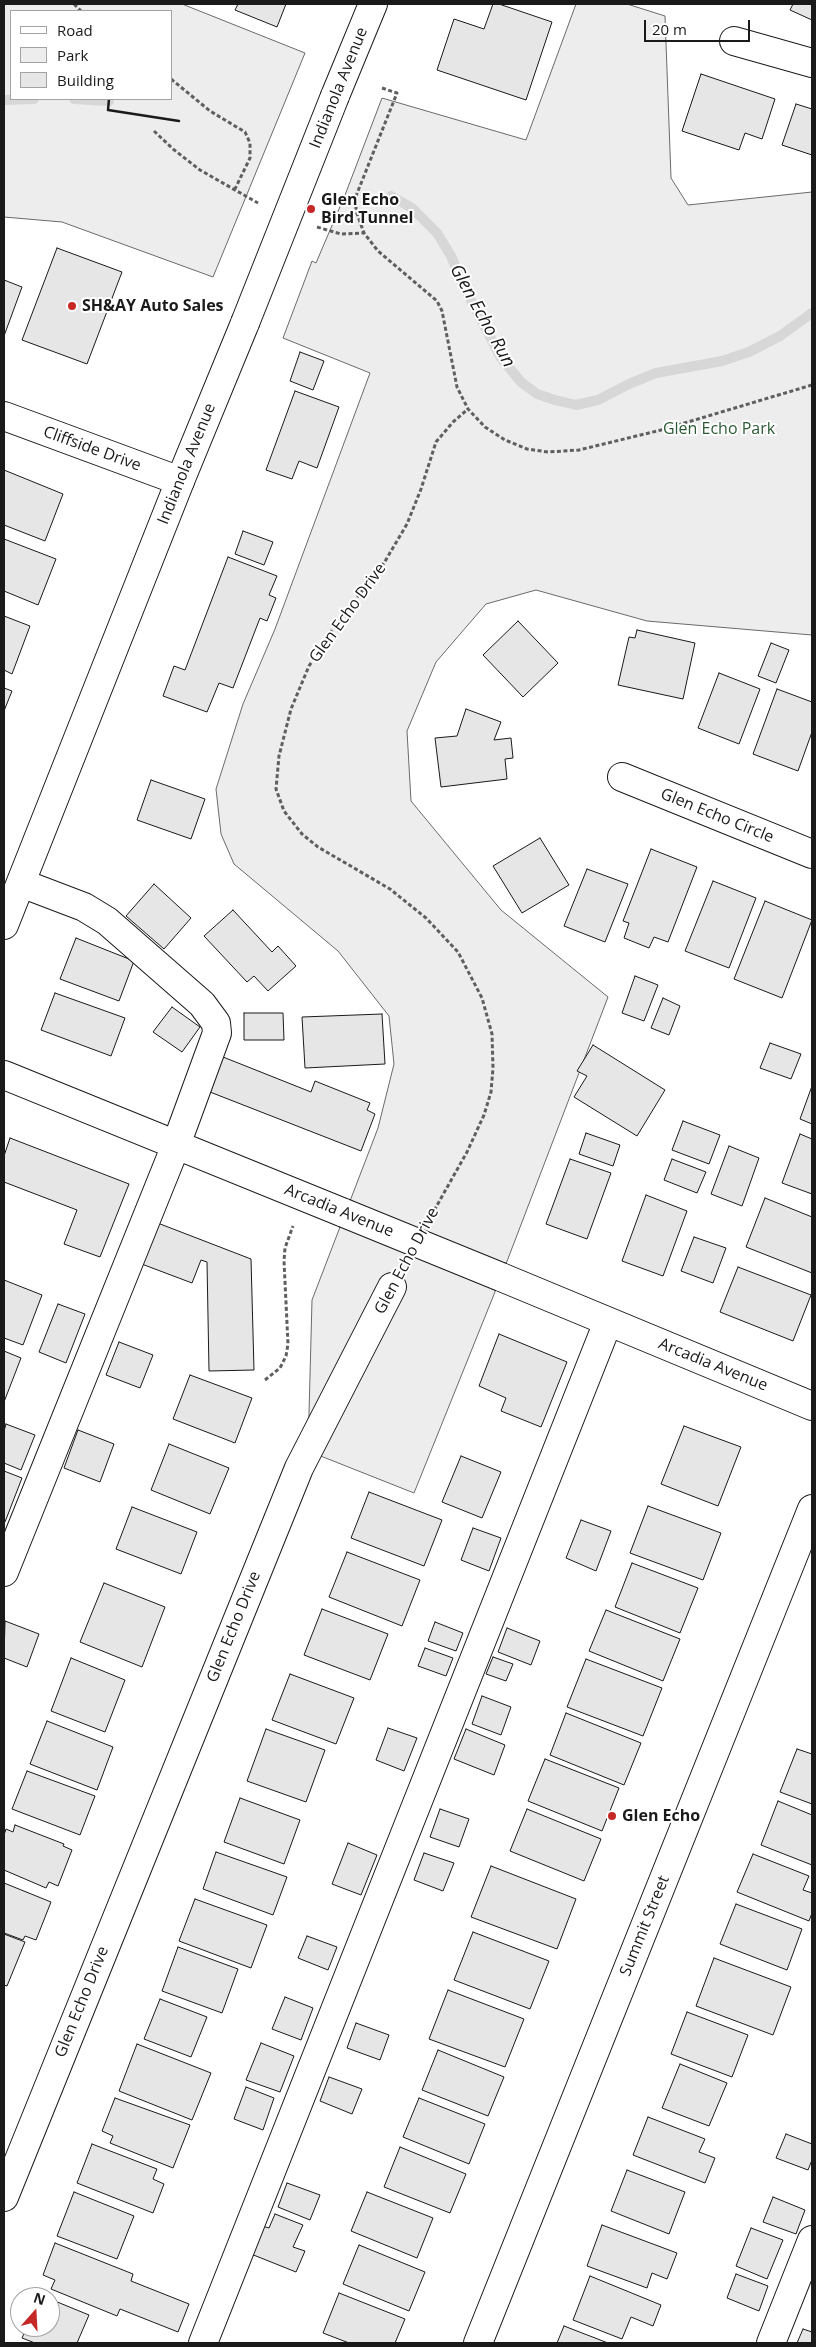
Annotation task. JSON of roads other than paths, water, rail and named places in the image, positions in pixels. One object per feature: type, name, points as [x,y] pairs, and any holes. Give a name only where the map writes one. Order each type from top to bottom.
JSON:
[{"type":"street","name":"Indianola Avenue","points":[[4,925],[180,481],[373,4]]},
{"type":"street","points":[[734,41],[812,63]]},
{"type":"street","name":"Cliffside Drive","points":[[4,416],[180,481]]},
{"type":"street","name":"Glen Echo Circle","points":[[622,777],[812,854]]},
{"type":"street","points":[[4,1572],[176,1145],[216,1041],[217,1033],[213,1018],[202,1004],[97,914],[21,883]]},
{"type":"street","name":"Arcadia Avenue","points":[[4,1075],[812,1406]]},
{"type":"street","name":"Glen Echo Drive","points":[[4,2197],[299,1468],[392,1287]]},
{"type":"street","points":[[203,2343],[608,1322]]},
{"type":"street","name":"Summit Street","points":[[478,2343],[812,1509]]},
{"type":"street","points":[[771,2343],[812,2240]]},
{"type":"waterway","name":"Glen Echo Run","points":[[4,100],[10,100]]},
{"type":"waterway","name":"Glen Echo Run","points":[[92,100],[109,101]]},
{"type":"waterway","name":"Glen Echo Run","points":[[391,196],[412,208],[437,233],[451,256],[462,283],[501,358],[521,382],[537,394],[555,400],[576,405],[598,400],[656,373],[722,361],[749,352],[780,336],[812,313]]},
{"type":"place","name":"Glen Echo Bird Tunnel","points":[[311,209]]},
{"type":"place","name":"SH&AY Auto Sales","points":[[72,306]]},
{"type":"place","name":"Glen Echo","points":[[612,1816]]},
{"type":"park label","name":"Glen Echo Park","points":[[719,429]]}]
